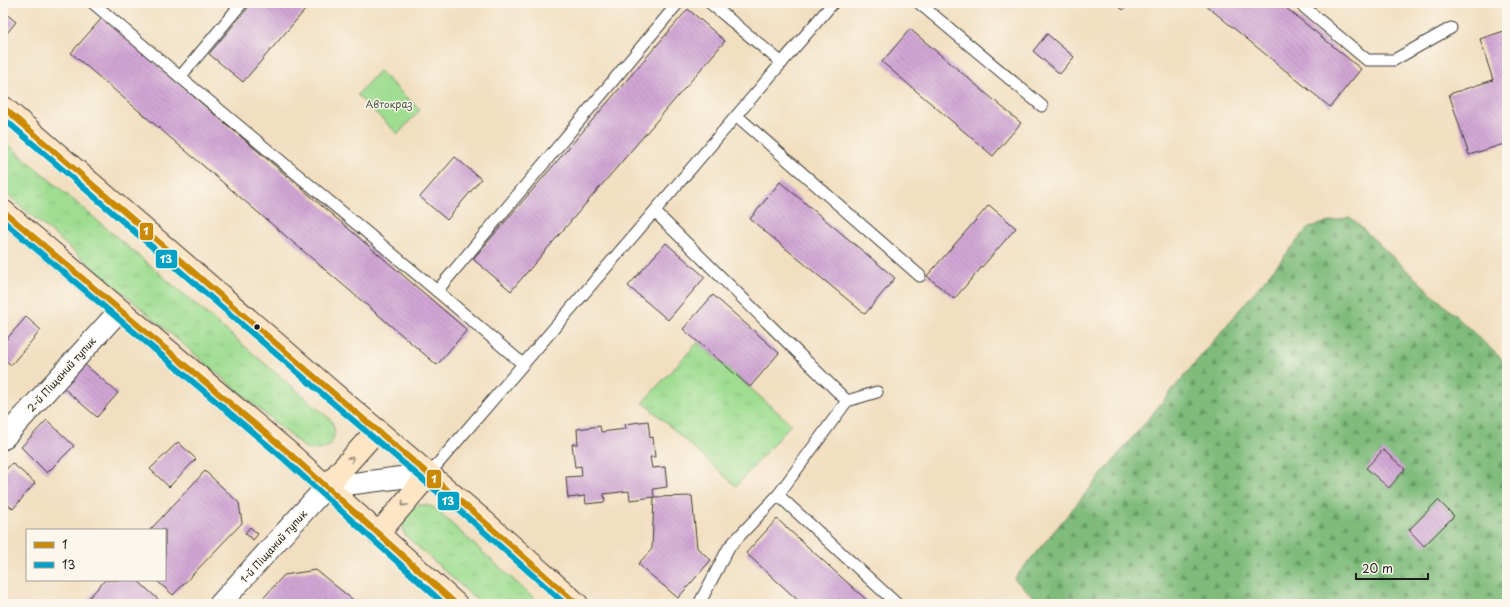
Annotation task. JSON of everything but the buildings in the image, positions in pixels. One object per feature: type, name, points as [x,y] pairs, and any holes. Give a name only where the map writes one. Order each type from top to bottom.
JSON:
[{"type":"main road","points":[[3,108],[480,517],[577,604]]},
{"type":"main road","points":[[3,210],[289,453],[456,604]]},
{"type":"main road","points":[[326,487],[377,430]]},
{"type":"main road","points":[[378,534],[429,474]]},
{"type":"street","name":"2-й Піщаний тупик","points":[[3,439],[120,310]]},
{"type":"street","points":[[326,487],[429,474]]},
{"type":"street","name":"1-й Піщаний тупик","points":[[220,604],[326,487]]},
{"type":"lane","points":[[93,3],[523,364]]},
{"type":"lane","points":[[180,77],[242,3]]},
{"type":"lane","points":[[437,291],[678,3]]},
{"type":"lane","points":[[710,3],[782,63]]},
{"type":"lane","points":[[429,474],[833,3]]},
{"type":"lane","points":[[919,3],[1042,106]]},
{"type":"lane","points":[[1299,3],[1367,60],[1394,60],[1451,28]]},
{"type":"lane","points":[[737,116],[920,276]]},
{"type":"lane","points":[[655,212],[847,401]]},
{"type":"lane","points":[[699,604],[728,547],[778,495],[847,401],[877,392]]},
{"type":"lane","points":[[778,495],[897,604]]},
{"type":"green space","name":"Автокраз","points":[[379,71],[420,110],[398,134],[357,95]]},
{"type":"green space","points":[[3,140],[331,420],[334,428],[334,434],[330,445],[319,450],[312,450],[304,447],[3,191]]},
{"type":"green space","points":[[1350,217],[1507,364],[1507,604],[1042,604],[1014,579],[1309,227]]},
{"type":"green space","points":[[698,342],[791,424],[736,486],[643,402]]},
{"type":"green space","points":[[419,505],[433,507],[540,604],[481,604],[405,535],[403,526],[405,517],[410,510]]},
{"type":"transit line","name":"1","points":[[3,107],[339,398],[479,517],[577,604]]},
{"type":"transit line","name":"13","points":[[3,118],[474,523],[565,604]]},
{"type":"transit line","name":"1","points":[[3,211],[289,453],[456,604]]},
{"type":"transit line","name":"13","points":[[3,221],[284,459],[444,604]]}]
